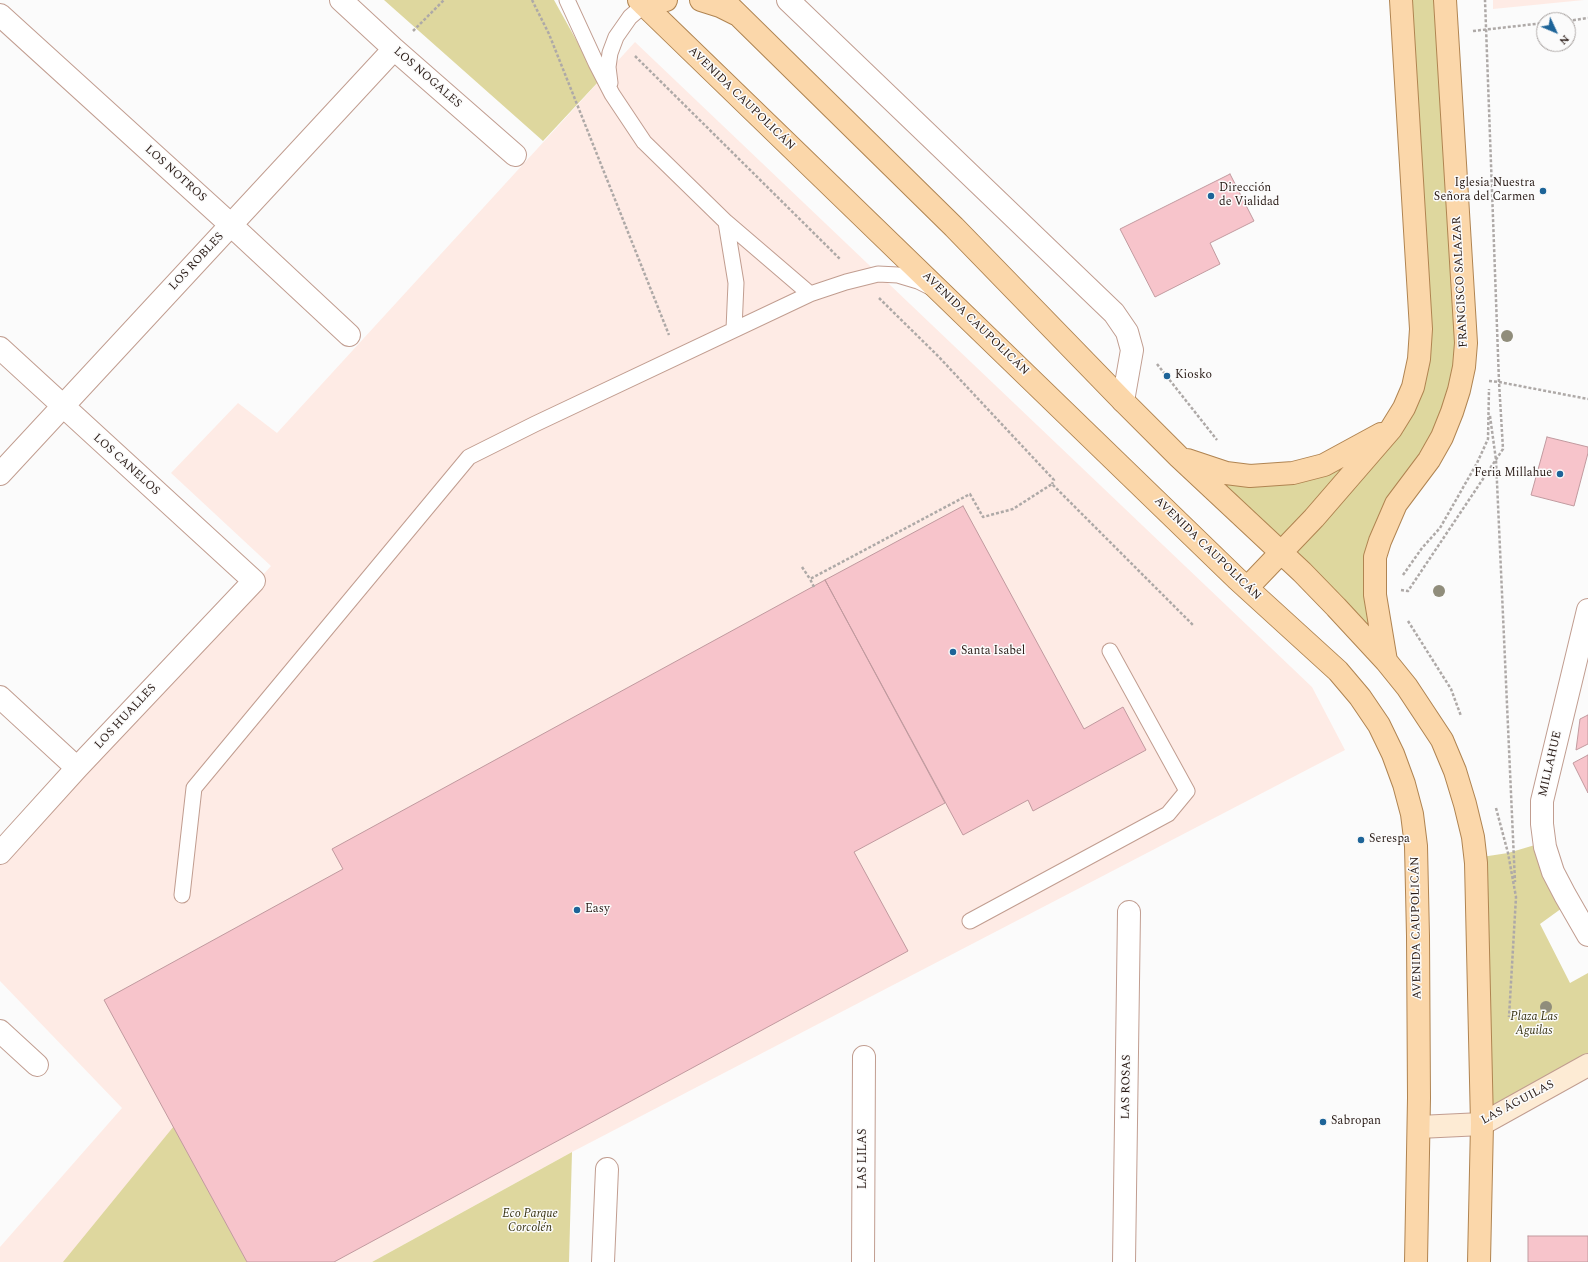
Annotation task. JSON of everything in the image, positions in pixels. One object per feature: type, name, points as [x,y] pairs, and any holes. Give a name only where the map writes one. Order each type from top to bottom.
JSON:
[{"type":"main road","points":[[642,2],[666,0]]},
{"type":"main road","points":[[702,0],[720,6],[738,15]]},
{"type":"main road","points":[[723,0],[954,227],[1179,457],[1336,607],[1386,661],[1406,687],[1442,740],[1455,771],[1465,804],[1476,863],[1482,1124],[1479,1262]]},
{"type":"main road","points":[[1247,588],[1314,518],[1391,429],[1413,387],[1419,360],[1421,329],[1401,0]]},
{"type":"main road","name":"FRANCISCO SALAZAR","points":[[1386,661],[1375,595],[1376,557],[1380,541],[1396,504],[1429,460],[1442,437],[1454,405],[1464,367],[1466,343],[1445,0]]},
{"type":"main road","name":"AVENIDA CAUPOLICÁN","points":[[642,2],[1247,588],[1338,671],[1360,697],[1379,725],[1393,754],[1404,784],[1412,814],[1416,846],[1419,1127],[1416,1262]]},
{"type":"main road","points":[[1179,457],[1226,474],[1250,476],[1293,474],[1324,465],[1391,429]]},
{"type":"main road","name":"LAS ÁGUILAS","points":[[1419,1127],[1482,1124],[1588,1065]]},
{"type":"street","name":"LOS NOGALES","points":[[341,0],[514,155]]},
{"type":"street","points":[[788,0],[1114,313],[1127,332],[1132,350],[1123,401]]},
{"type":"street","name":"LOS NOTROS","points":[[0,15],[231,225],[349,335]]},
{"type":"street","name":"LOS ROBLES","points":[[0,474],[394,49]]},
{"type":"street","name":"LOS CANELOS","points":[[0,348],[254,582]]},
{"type":"street","name":"LOS HUALLES","points":[[0,853],[77,768],[254,582]]},
{"type":"street","name":"MILLAHUE","points":[[1588,610],[1542,801],[1542,824],[1545,847],[1553,872],[1564,895],[1588,935]]},
{"type":"street","points":[[0,697],[77,768]]},
{"type":"street","name":"LAS ROSAS","points":[[1124,1262],[1129,912]]},
{"type":"street","points":[[0,1031],[37,1065]]},
{"type":"street","name":"LAS LILAS","points":[[863,1262],[864,1057]]},
{"type":"street","points":[[603,1262],[607,1169]]},
{"type":"lane","points":[[567,0],[612,94],[644,142],[726,222],[810,294]]},
{"type":"lane","points":[[612,94],[608,67],[610,53],[616,36],[642,2]]},
{"type":"lane","points":[[726,222],[736,283],[734,329]]},
{"type":"lane","points":[[182,895],[194,788],[469,457],[535,424],[810,294],[878,274],[898,275],[918,281],[936,290],[952,302]]},
{"type":"lane","points":[[970,921],[1168,814],[1187,791],[1110,651]]},
{"type":"path","points":[[394,49],[444,0]]},
{"type":"path","points":[[532,0],[550,34],[678,356]]},
{"type":"path","points":[[1576,20],[1588,18]]},
{"type":"path","points":[[1446,34],[1536,24]]},
{"type":"path","points":[[616,36],[938,356],[1054,480],[1052,484],[1013,509],[983,516],[970,494],[810,579]]},
{"type":"path","points":[[1489,381],[1588,399]]},
{"type":"path","points":[[1489,408],[1496,460],[1516,897]]},
{"type":"path","points":[[1052,484],[1193,625]]},
{"type":"path","points":[[802,567],[814,587]]},
{"type":"shaded area","points":[[1493,0],[1584,0],[1493,9]]},
{"type":"shaded area","points":[[635,42],[1312,687],[1345,750],[572,1152],[372,1262],[0,1262],[0,1247],[122,1108],[0,981],[0,864],[271,566],[171,473],[238,403],[277,433]]},
{"type":"green space","points":[[384,0],[554,0],[599,81],[543,141]]},
{"type":"green space","points":[[1402,0],[1445,0],[1464,367],[1380,541],[1386,661],[1179,457],[1293,473],[1391,429],[1413,387]]},
{"type":"green space","name":"Plaza Las Aguilas","points":[[1545,842],[1569,903],[1540,924],[1570,983],[1588,973],[1588,1065],[1482,1124],[1475,858],[1508,853]]},
{"type":"green space","points":[[174,1126],[247,1262],[63,1262]]},
{"type":"green space","name":"Eco Parque Corcolén","points":[[572,1152],[569,1262],[372,1262]]},
{"type":"building","points":[[1230,174],[1254,221],[1210,243],[1220,264],[1155,297],[1120,229]]},
{"type":"building","name":"Feria Millahue","points":[[1547,437],[1588,447],[1588,453],[1574,506],[1531,495]]},
{"type":"building","name":"Santa Isabel","points":[[963,506],[1084,729],[1123,707],[1146,750],[1033,811],[1028,800],[963,835],[825,580]]},
{"type":"building","name":"Easy","points":[[825,580],[945,803],[854,852],[908,951],[334,1262],[247,1262],[104,1000],[343,869],[332,849]]},
{"type":"building","points":[[1588,715],[1588,744],[1576,750],[1580,719]]},
{"type":"building","points":[[1588,755],[1588,793],[1573,763]]},
{"type":"building","points":[[1528,1236],[1588,1236],[1588,1262],[1528,1262]]},
{"type":"place","name":"Iglesia Nuestra Señora del Carmen","points":[[1543,191]]},
{"type":"place","name":"Dirección de Vialidad","points":[[1211,196]]},
{"type":"place","name":"Kiosko","points":[[1167,376]]},
{"type":"place","name":"Feria Millahue","points":[[1560,474]]},
{"type":"place","name":"Santa Isabel","points":[[953,652]]},
{"type":"place","name":"Serespa","points":[[1361,840]]},
{"type":"place","name":"Easy","points":[[577,910]]},
{"type":"place","name":"Sabropan","points":[[1323,1122]]}]
